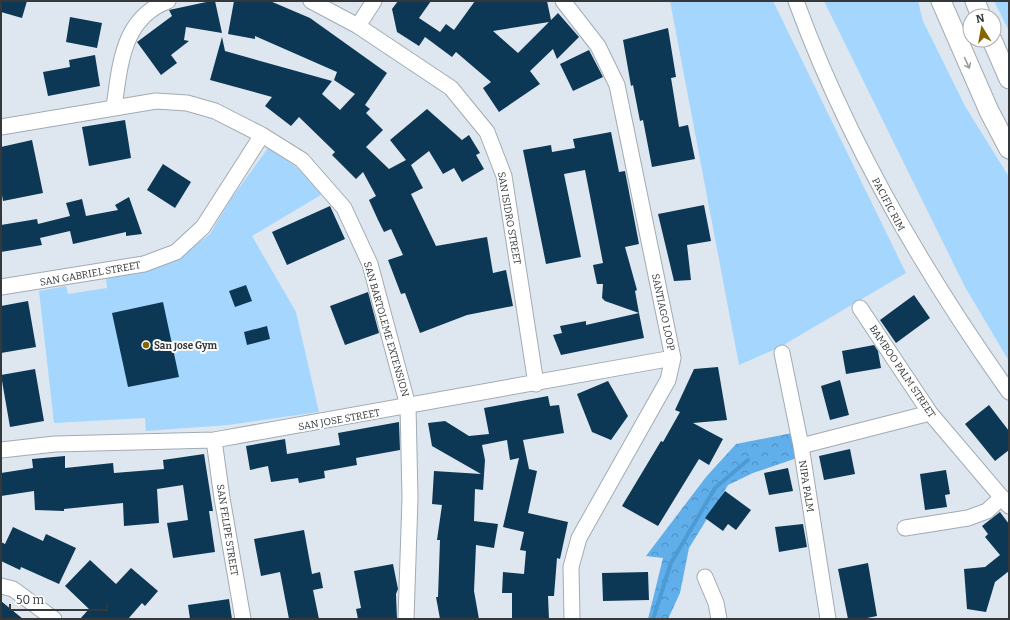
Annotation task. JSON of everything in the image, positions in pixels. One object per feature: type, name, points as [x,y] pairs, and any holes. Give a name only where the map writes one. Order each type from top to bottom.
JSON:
[{"type":"main road","points":[[941,1],[989,111],[1009,149]]},
{"type":"main road","points":[[995,48],[1009,79]]},
{"type":"street","points":[[114,107],[121,57],[132,30],[155,6],[168,1]]},
{"type":"street","name":"SAN ISIDRO STREET","points":[[310,1],[358,26],[451,88],[487,132],[504,176],[536,384]]},
{"type":"street","points":[[358,26],[374,1]]},
{"type":"street","name":"SANTIAGO LOOP","points":[[563,1],[598,46],[617,85],[673,358],[668,380],[579,538],[571,567],[572,619]]},
{"type":"street","name":"PACIFIC RIM","points":[[796,1],[831,87],[891,210],[945,299],[1009,392]]},
{"type":"street","name":"SAN BARTOLEME EXTENSION","points":[[1,127],[156,101],[187,103],[215,111],[262,135],[302,160],[344,208],[370,264],[408,406],[410,498],[406,619]]},
{"type":"street","name":"SAN GABRIEL STREET","points":[[1,288],[144,264],[176,252],[203,227],[262,135]]},
{"type":"street","name":"BAMBOO PALM STREET","points":[[860,308],[930,412],[1006,501]]},
{"type":"street","name":"NIPA PALM","points":[[782,354],[801,446],[828,619]]},
{"type":"street","name":"SAN JOSE STREET","points":[[1,450],[55,444],[214,440],[536,384],[673,358]]},
{"type":"street","points":[[801,446],[857,433],[930,412]]},
{"type":"street","name":"SAN FELIPE STREET","points":[[214,440],[222,498],[243,619]]},
{"type":"street","points":[[905,528],[968,518],[987,511],[1006,501]]},
{"type":"street","points":[[705,577],[716,603],[719,619]]},
{"type":"street","points":[[1,586],[13,589],[54,619]]},
{"type":"shaded area","points":[[670,1],[773,1],[906,273],[780,347],[739,365]]},
{"type":"shaded area","points":[[824,1],[918,1],[923,21],[965,106],[1009,177],[1009,361],[965,287]]},
{"type":"shaded area","points":[[994,1],[1009,1],[1009,31],[1002,17],[1002,8],[998,8]]},
{"type":"shaded area","points":[[268,148],[302,171],[321,195],[252,236],[296,312],[319,412],[228,425],[146,431],[145,418],[54,423],[39,291],[66,286],[68,294],[107,288],[106,279],[175,261],[210,234],[231,199]]},
{"type":"green space","points":[[792,433],[797,458],[753,473],[728,485],[689,548],[680,593],[668,619],[648,619],[663,558],[646,556],[706,477],[736,444]]},
{"type":"building","points":[[1,1],[27,1],[22,18],[1,12]]},
{"type":"building","points":[[215,1],[222,33],[186,27],[184,40],[189,41],[171,55],[177,63],[161,75],[137,42],[172,16],[169,10]]},
{"type":"building","points":[[234,1],[270,1],[310,18],[387,73],[365,105],[370,109],[366,113],[383,130],[366,147],[389,169],[406,160],[390,140],[427,109],[462,140],[469,135],[480,153],[476,155],[484,169],[462,182],[454,168],[443,174],[429,151],[411,165],[423,188],[411,194],[436,246],[487,237],[493,273],[506,270],[513,306],[467,315],[420,333],[405,293],[401,294],[388,260],[403,255],[391,229],[384,232],[378,220],[369,200],[376,196],[363,172],[356,179],[332,155],[335,152],[299,117],[291,126],[265,106],[272,97],[210,80],[222,37],[225,51],[332,81],[322,94],[340,110],[355,94],[334,80],[337,72],[255,36],[255,39],[228,34]]},
{"type":"building","points":[[398,1],[431,1],[419,18],[440,32],[446,24],[454,30],[475,1],[547,1],[551,20],[558,13],[579,37],[557,59],[553,49],[530,71],[540,84],[499,112],[483,88],[491,82],[456,52],[452,57],[425,37],[419,46],[397,32],[392,9]],"holes":[[[549,22],[518,53],[493,31]]]},
{"type":"building","points":[[70,17],[102,23],[97,48],[66,42]]},
{"type":"building","points":[[668,28],[676,77],[671,78],[679,127],[688,125],[695,159],[652,167],[643,120],[640,121],[633,85],[631,86],[623,40]]},
{"type":"building","points":[[589,50],[603,77],[573,91],[560,64]]},
{"type":"building","points":[[95,55],[100,86],[48,96],[43,72],[70,67],[69,60]]},
{"type":"building","points":[[125,120],[131,158],[89,166],[82,127]]},
{"type":"building","points":[[611,132],[619,172],[625,171],[639,244],[625,247],[637,290],[635,291],[639,313],[605,301],[602,298],[603,284],[597,284],[593,265],[603,263],[585,170],[564,174],[581,257],[546,264],[523,150],[551,145],[552,152],[575,148],[573,139]]},
{"type":"building","points":[[32,140],[43,193],[3,201],[1,189],[1,147]]},
{"type":"building","points":[[163,164],[191,182],[175,208],[147,190]]},
{"type":"building","points":[[129,197],[142,234],[126,236],[126,232],[73,244],[70,231],[40,238],[42,245],[1,252],[1,225],[37,219],[38,224],[70,216],[66,203],[82,199],[86,216],[118,210],[115,205]]},
{"type":"building","points":[[704,205],[711,241],[687,245],[691,280],[674,281],[658,214]]},
{"type":"building","points":[[330,206],[345,239],[287,265],[272,232]]},
{"type":"building","points":[[246,285],[252,301],[235,307],[229,291]]},
{"type":"building","points":[[368,292],[379,333],[345,345],[330,306]]},
{"type":"building","points":[[914,295],[930,318],[896,343],[880,320]]},
{"type":"building","points":[[28,301],[36,347],[1,353],[1,306]]},
{"type":"building","name":"San Jose Gym","points":[[163,302],[179,377],[128,387],[112,313]]},
{"type":"building","points":[[639,313],[644,338],[561,355],[553,335],[562,333],[560,326],[586,321],[586,325]]},
{"type":"building","points":[[267,326],[270,339],[247,345],[244,332]]},
{"type":"building","points":[[874,345],[878,351],[881,368],[846,374],[842,351]]},
{"type":"building","points":[[718,367],[727,420],[693,423],[723,439],[709,465],[699,459],[658,526],[622,506],[661,441],[663,442],[680,412],[675,410],[694,369]]},
{"type":"building","points":[[35,369],[44,421],[10,427],[1,375]]},
{"type":"building","points":[[840,380],[849,415],[830,420],[821,386]]},
{"type":"building","points":[[608,381],[628,416],[611,440],[592,432],[577,394]]},
{"type":"building","points":[[548,396],[550,406],[559,405],[564,433],[523,440],[529,469],[537,471],[528,513],[568,522],[560,559],[557,558],[554,596],[548,596],[549,619],[512,619],[512,593],[502,593],[503,572],[524,574],[526,551],[520,550],[524,532],[503,527],[519,458],[510,460],[507,440],[482,445],[485,460],[483,490],[475,489],[474,521],[498,524],[494,548],[476,545],[474,591],[479,619],[440,619],[436,597],[438,597],[440,540],[437,540],[442,505],[432,504],[434,471],[481,474],[432,446],[428,423],[445,421],[469,436],[489,434],[484,408]]},
{"type":"building","points":[[989,405],[1009,431],[1009,450],[995,461],[965,424]]},
{"type":"building","points":[[399,422],[400,450],[356,458],[357,465],[324,471],[325,478],[299,483],[298,478],[271,482],[268,466],[250,470],[246,446],[285,439],[287,454],[340,445],[338,433]]},
{"type":"building","points":[[850,449],[855,474],[824,480],[819,456]]},
{"type":"building","points":[[204,454],[213,511],[209,511],[215,552],[173,558],[167,523],[188,520],[183,485],[157,489],[159,523],[124,526],[123,503],[64,509],[64,511],[35,510],[34,491],[1,496],[1,473],[33,468],[32,459],[65,456],[65,468],[113,463],[114,473],[164,469],[163,460]]},
{"type":"building","points":[[788,468],[793,491],[769,495],[764,473]]},
{"type":"building","points":[[946,470],[950,494],[945,495],[947,507],[925,510],[920,474]]},
{"type":"building","points":[[725,491],[751,510],[736,530],[728,524],[723,531],[705,518]]},
{"type":"building","points":[[1000,512],[1009,524],[1009,571],[995,582],[986,612],[967,609],[964,569],[985,567],[1000,555],[985,537],[988,534],[982,526]]},
{"type":"building","points":[[803,524],[807,547],[779,552],[775,527]]},
{"type":"building","points":[[13,527],[43,541],[46,534],[76,548],[59,584],[21,567],[20,570],[1,561],[1,542],[5,544]]},
{"type":"building","points":[[304,530],[312,574],[320,572],[323,588],[313,590],[319,619],[289,619],[280,572],[261,576],[254,539]]},
{"type":"building","points":[[90,560],[116,584],[131,568],[158,591],[145,606],[142,603],[128,619],[80,619],[89,609],[65,586]]},
{"type":"building","points":[[868,563],[877,616],[862,619],[848,619],[838,569]]},
{"type":"building","points":[[393,564],[398,589],[396,594],[397,619],[358,619],[356,609],[361,608],[354,571]]},
{"type":"building","points":[[648,572],[649,600],[603,601],[602,573]]},
{"type":"building","points":[[229,599],[232,619],[190,619],[188,605]]},
{"type":"building","points":[[1,601],[23,619],[1,619]]},
{"type":"waterway","points":[[653,619],[671,563],[715,488],[748,460]]},
{"type":"place","name":"San Jose Gym","points":[[146,345]]}]
